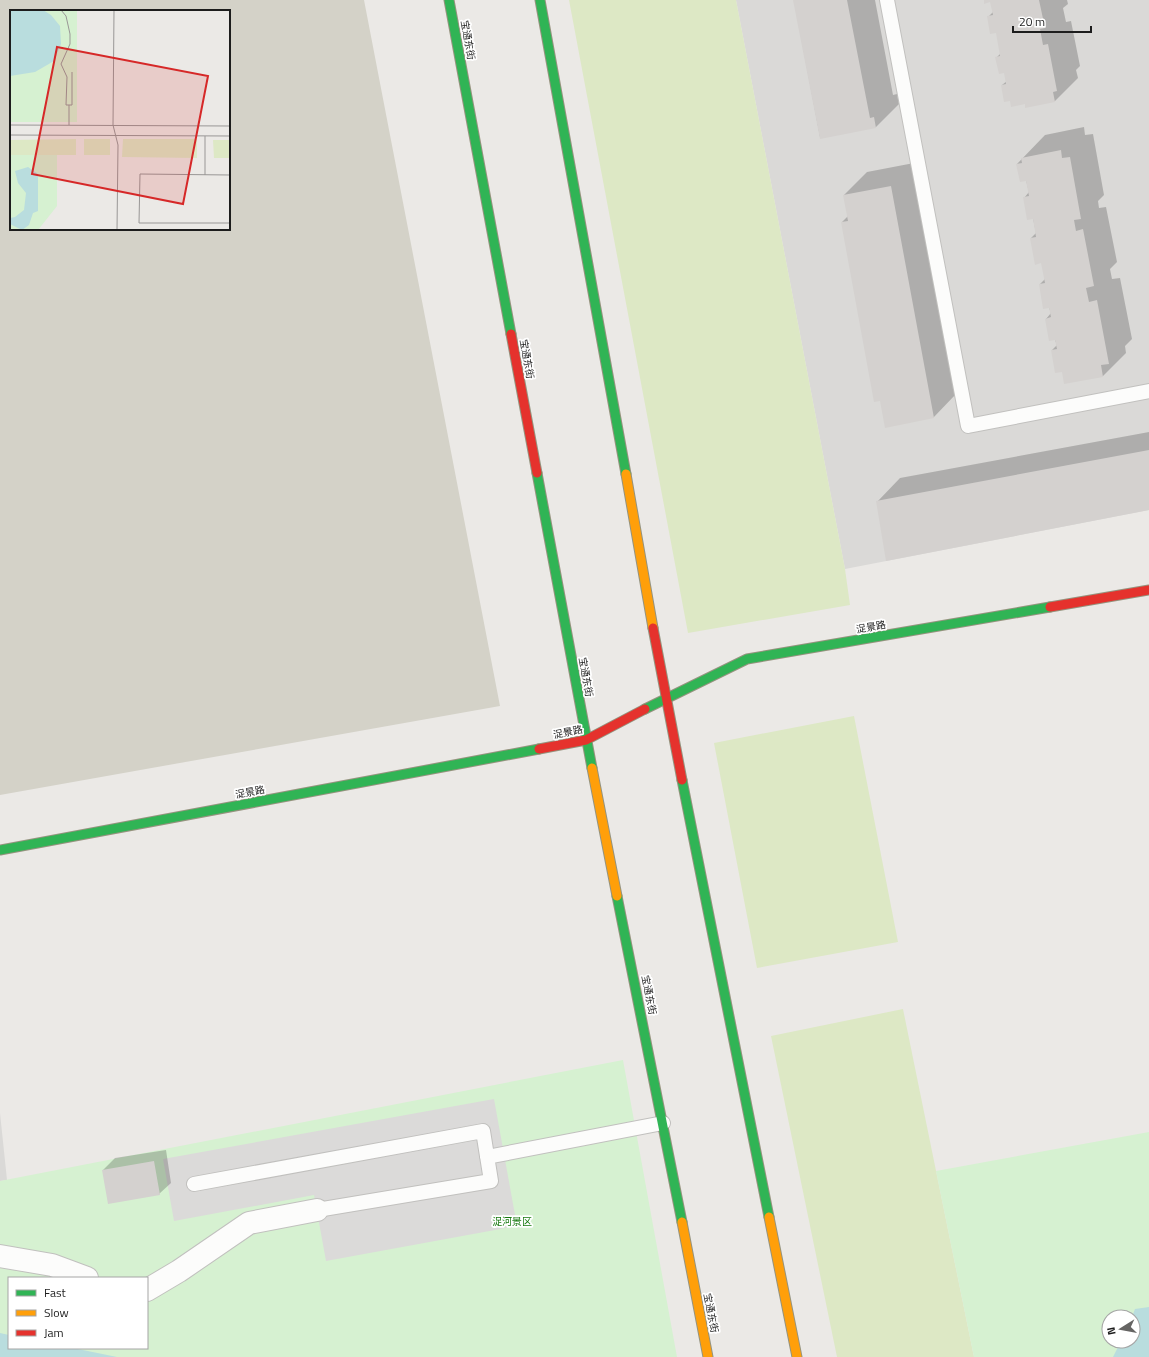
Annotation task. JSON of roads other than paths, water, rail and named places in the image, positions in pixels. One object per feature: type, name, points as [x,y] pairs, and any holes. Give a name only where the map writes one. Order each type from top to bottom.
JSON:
[{"type":"main road","name":"宝通东街","points":[[449,0],[586,740],[663,1123],[708,1357]]},
{"type":"main road","points":[[540,0],[666,698],[797,1357]]},
{"type":"main road","name":"浞景路","points":[[0,850],[586,740],[666,698],[747,659],[1149,590]]},
{"type":"street","points":[[148,1289],[179,1271],[250,1223],[317,1210]]},
{"type":"street","points":[[0,1256],[52,1264],[84,1277]]},
{"type":"lane","points":[[887,0],[968,426],[1149,391]]},
{"type":"lane","points":[[487,1157],[663,1123]]},
{"type":"lane","points":[[194,1184],[483,1131],[491,1181],[317,1210]]},
{"type":"water","points":[[1149,1307],[1149,1357],[1113,1357],[1117,1349],[1141,1349],[1141,1309],[1135,1309]]},
{"type":"water","points":[[0,1333],[8,1335],[8,1349],[78,1349],[117,1357],[0,1357]]},
{"type":"park label","name":"浞河景区","points":[[512,1221]]}]
